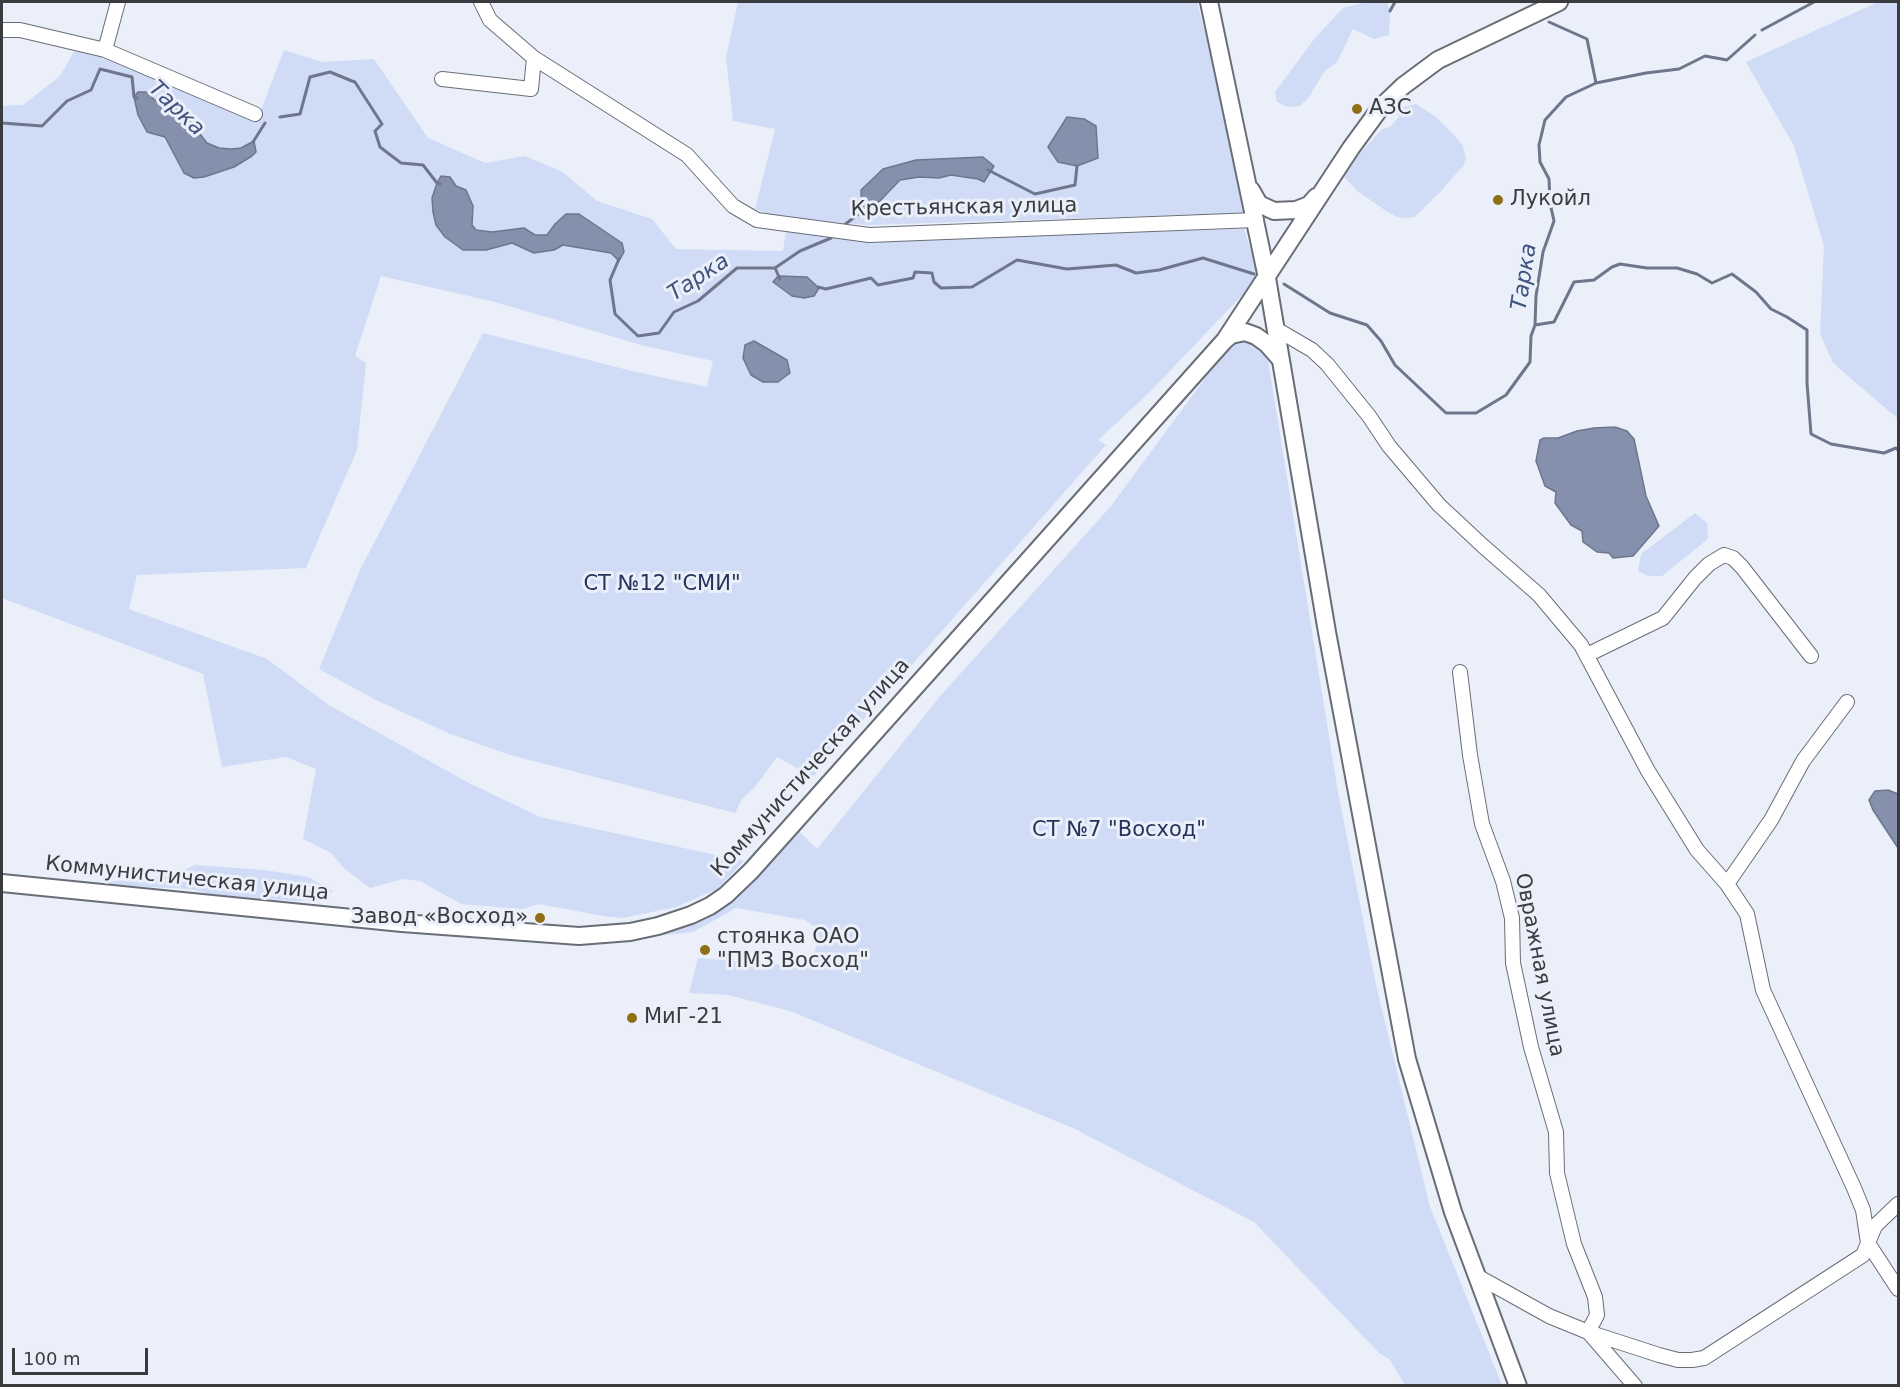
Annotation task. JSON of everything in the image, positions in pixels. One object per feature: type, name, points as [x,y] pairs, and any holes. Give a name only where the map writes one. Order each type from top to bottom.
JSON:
[{"type":"main road","points":[[1209,2],[1249,188],[1248,221],[1267,278],[1327,632],[1407,1059],[1453,1212],[1518,1386]]},
{"type":"main road","points":[[1249,188],[1259,204],[1274,211],[1284,212],[1309,206],[1329,183],[1381,107],[1419,72],[1466,45],[1559,2]]},
{"type":"main road","name":"Коммунистическая улица","points":[[2,883],[402,923],[579,936],[630,932],[667,924],[718,901],[751,872],[1225,340],[1329,183]]},
{"type":"main road","points":[[1225,340],[1231,335],[1245,332],[1251,334],[1267,344],[1281,360]]},
{"type":"street","points":[[105,50],[118,2]]},
{"type":"street","name":"Крестьянская улица","points":[[481,2],[490,20],[534,58],[687,155],[733,206],[757,220],[869,235],[1248,221]]},
{"type":"street","points":[[2,30],[20,30],[105,50],[255,114]]},
{"type":"street","points":[[442,80],[531,89],[534,58]]},
{"type":"street","points":[[1276,329],[1312,350],[1327,364],[1369,416],[1389,446],[1439,505],[1539,595],[1581,645],[1648,771],[1697,850],[1727,884],[1747,914],[1763,990],[1854,1188],[1863,1210],[1868,1243],[1899,1288]]},
{"type":"street","points":[[1587,655],[1663,618],[1695,578],[1709,564],[1724,555],[1733,558],[1742,567],[1811,656]]},
{"type":"street","name":"Овражная улица","points":[[1460,672],[1470,755],[1482,824],[1503,881],[1512,918],[1513,963],[1531,1047],[1556,1132],[1557,1173],[1574,1244],[1595,1297],[1597,1315],[1588,1332]]},
{"type":"street","points":[[1727,884],[1771,819],[1803,761],[1847,702]]},
{"type":"street","points":[[1477,1276],[1549,1316],[1588,1332],[1678,1360],[1704,1358],[1863,1256],[1875,1226],[1899,1204]]},
{"type":"street","points":[[1588,1332],[1635,1386]]},
{"type":"green space","points":[[738,2],[1197,2],[1220,91],[1243,213],[868,225],[780,218],[755,209],[775,129],[733,121],[726,57]],"holes":[[[916,160],[994,166],[978,179],[951,175],[939,178],[919,177],[900,180],[877,204],[862,212]]]},
{"type":"green space","points":[[1367,2],[1387,2],[1390,11],[1389,35],[1374,39],[1353,29],[1337,62],[1324,72],[1309,97],[1300,106],[1288,107],[1277,102],[1275,92],[1315,38],[1343,8]]},
{"type":"green space","points":[[1878,2],[1898,2],[1898,419],[1833,363],[1820,334],[1824,246],[1794,146],[1746,62]]},
{"type":"green space","name":"СТ №12 \"СМИ\"","points":[[75,50],[103,56],[257,120],[284,50],[322,62],[374,59],[428,138],[485,163],[525,156],[563,172],[597,201],[652,219],[676,249],[783,251],[786,231],[871,240],[1244,229],[1257,277],[1149,393],[1098,440],[1106,445],[813,777],[777,757],[755,787],[742,799],[735,813],[510,755],[448,733],[376,700],[319,669],[360,570],[483,333],[632,371],[707,387],[713,361],[645,346],[495,302],[381,276],[355,356],[366,363],[357,450],[306,568],[137,575],[129,609],[267,659],[329,705],[469,783],[540,817],[744,861],[717,889],[676,907],[623,918],[539,904],[523,909],[461,904],[420,881],[403,879],[370,888],[345,869],[331,853],[303,839],[316,769],[286,757],[222,767],[203,674],[2,598],[2,106],[23,105],[60,76]],"holes":[[[146,92],[158,103],[173,103],[180,108],[206,143],[219,148],[241,148],[204,177],[184,172],[165,137],[147,132],[138,115],[137,107]],[[456,186],[473,206],[472,225],[476,230],[547,235],[555,224],[579,214],[622,243],[563,244],[554,250],[522,247],[512,243],[463,250],[445,237],[436,225]]]},
{"type":"green space","points":[[1416,104],[1436,117],[1454,135],[1463,146],[1466,158],[1463,166],[1415,217],[1397,217],[1356,190],[1344,177],[1351,163],[1382,129],[1390,127],[1399,117],[1395,112]]},
{"type":"green space","name":"СТ №7 \"Восход\"","points":[[1235,342],[1256,342],[1268,360],[1338,792],[1376,985],[1430,1207],[1502,1385],[1405,1385],[1389,1359],[1379,1353],[1254,1222],[1075,1129],[790,1011],[728,995],[689,993],[698,958],[812,967],[819,930],[805,920],[736,908],[693,932],[664,935],[663,932],[675,927],[795,827],[817,849],[942,694],[1111,506],[1209,373]]},
{"type":"green space","points":[[1695,513],[1707,523],[1708,539],[1662,576],[1648,576],[1638,571],[1641,554]]},
{"type":"green space","points":[[195,865],[265,870],[308,877],[333,891],[318,900],[295,901],[210,894],[191,889],[111,885],[107,882],[174,875]]},
{"type":"water","points":[[138,92],[146,92],[158,103],[173,103],[180,108],[207,143],[219,148],[231,149],[241,148],[254,141],[256,152],[234,167],[204,177],[194,178],[184,173],[165,137],[147,132],[138,115],[134,97]]},
{"type":"water","points":[[1067,117],[1084,119],[1096,126],[1098,158],[1077,166],[1058,162],[1048,147]]},
{"type":"water","points":[[983,157],[994,166],[984,182],[951,175],[939,178],[919,177],[900,180],[877,204],[862,212],[861,190],[883,169],[916,160]]},
{"type":"water","points":[[441,176],[450,177],[456,186],[466,190],[473,206],[472,225],[476,230],[492,232],[524,228],[535,235],[547,235],[566,214],[579,214],[622,243],[624,252],[619,261],[611,253],[563,245],[554,250],[534,253],[512,243],[486,250],[463,250],[445,237],[436,225],[432,198]]},
{"type":"water","points":[[778,276],[807,277],[819,288],[814,296],[804,298],[792,296],[773,282]]},
{"type":"water","points":[[754,341],[787,360],[790,373],[778,382],[763,382],[751,375],[743,358],[745,345]]},
{"type":"water","points":[[1615,427],[1627,431],[1634,439],[1646,496],[1659,526],[1633,556],[1613,558],[1609,553],[1597,552],[1583,542],[1582,531],[1571,525],[1555,503],[1556,492],[1545,486],[1536,461],[1540,440],[1544,438],[1558,438],[1594,428]]},
{"type":"water","points":[[1888,790],[1898,794],[1898,848],[1869,800],[1875,791]]},
{"type":"waterway","points":[[1390,11],[1395,2]]},
{"type":"waterway","name":"Тарка","points":[[1762,30],[1814,2]]},
{"type":"waterway","points":[[1549,22],[1587,39],[1596,83]]},
{"type":"waterway","name":"Тарка","points":[[1284,284],[1330,313],[1367,325],[1381,341],[1395,365],[1446,413],[1476,413],[1506,395],[1530,362],[1531,336],[1535,325],[1536,296],[1543,252],[1554,221],[1550,203],[1549,179],[1540,162],[1539,145],[1545,120],[1566,97],[1596,83],[1679,69],[1705,56],[1727,60],[1755,35]]},
{"type":"waterway","name":"Тарка","points":[[2,123],[42,126],[67,101],[91,90],[100,69],[132,77],[134,97],[137,98]]},
{"type":"waterway","name":"Тарка","points":[[280,117],[300,114],[310,77],[330,72],[355,82],[382,124],[375,131],[380,147],[401,163],[423,165],[440,184]]},
{"type":"waterway","name":"Тарка","points":[[253,142],[265,123]]},
{"type":"waterway","points":[[988,170],[1035,194],[1075,185],[1077,166]]},
{"type":"waterway","points":[[843,226],[865,209]]},
{"type":"waterway","points":[[775,268],[800,251],[831,238]]},
{"type":"waterway","name":"Тарка","points":[[818,287],[826,289],[871,278],[878,285],[913,278],[915,272],[932,273],[934,282],[941,288],[972,287],[1017,260],[1067,269],[1116,265],[1136,273],[1159,270],[1203,258],[1254,274]]},
{"type":"waterway","name":"Тарка","points":[[619,259],[610,280],[615,314],[638,336],[659,333],[674,312],[698,301],[737,268],[775,268],[780,279]]},
{"type":"waterway","points":[[1535,325],[1554,322],[1574,282],[1594,280],[1620,264],[1647,268],[1677,268],[1697,274],[1712,283],[1732,274],[1756,292],[1771,309],[1807,330],[1807,383],[1811,434],[1831,444],[1884,453],[1896,448],[1898,450]]},
{"type":"place","name":"АЗС","points":[[1357,109]]},
{"type":"place","name":"Лукойл","points":[[1498,200]]},
{"type":"place","name":"Завод «Восход»","points":[[540,918]]},
{"type":"place","name":"стоянка ОАО \"ПМЗ Восход\"","points":[[705,950]]},
{"type":"place","name":"МиГ-21","points":[[632,1018]]}]
